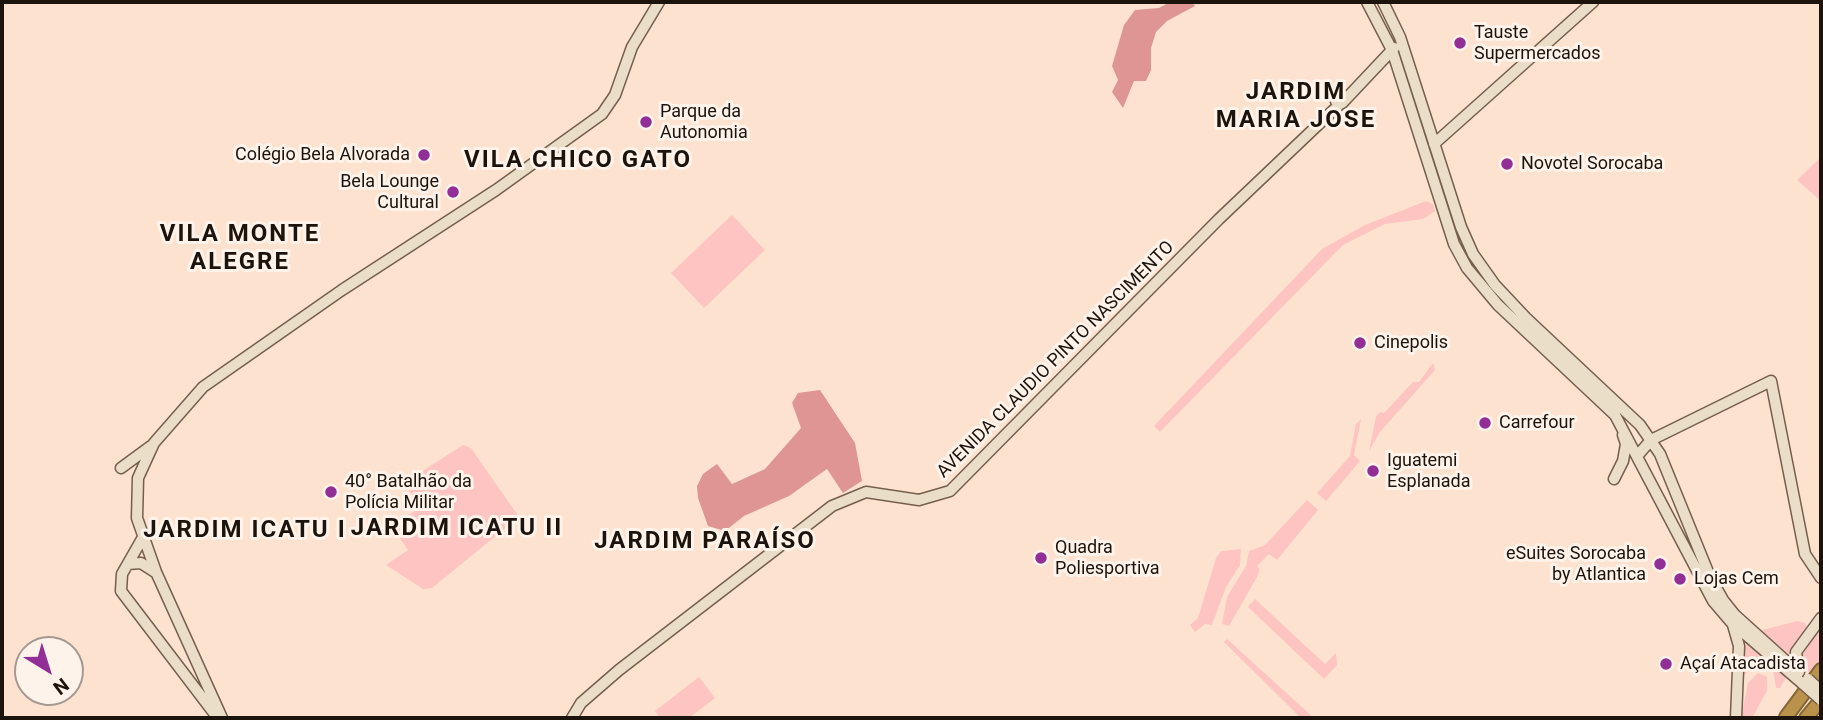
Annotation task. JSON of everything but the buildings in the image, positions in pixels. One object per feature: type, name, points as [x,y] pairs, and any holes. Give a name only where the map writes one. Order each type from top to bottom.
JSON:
[{"type":"highway","points":[[1785,718],[1821,670]]},
{"type":"highway","points":[[1785,718],[1821,679]]},
{"type":"highway","points":[[1806,718],[1821,700]]},
{"type":"highway","points":[[1816,718],[1821,712]]},
{"type":"main road","points":[[121,468],[154,443],[203,387],[342,290],[543,158],[602,114],[615,95],[632,47],[659,2]]},
{"type":"main road","points":[[1367,2],[1392,50],[1454,244],[1467,268],[1499,306],[1623,419],[1631,430],[1636,431],[1640,425]]},
{"type":"main road","points":[[1434,144],[1593,2]]},
{"type":"main road","points":[[1383,4],[1401,39],[1465,238],[1483,271],[1526,318],[1640,425],[1651,440],[1723,600],[1821,700]]},
{"type":"main road","name":"AVENIDA CLAUDIO PINTO NASCIMENTO","points":[[572,718],[581,704],[619,670],[832,506],[866,492],[919,500],[950,491],[1401,39]]},
{"type":"main road","points":[[1379,64],[1391,65],[1401,78]]},
{"type":"main road","points":[[1637,455],[1651,440],[1771,381],[1805,554],[1821,578]]},
{"type":"main road","points":[[1759,387],[1769,389],[1775,397]]},
{"type":"main road","points":[[1606,405],[1619,422],[1713,601],[1731,622],[1799,672]]},
{"type":"main road","points":[[1614,479],[1623,461],[1626,444],[1619,422]]},
{"type":"main road","points":[[1647,474],[1646,456],[1651,440]]},
{"type":"main road","points":[[154,443],[138,478],[135,500],[142,539],[220,718]]},
{"type":"main road","points":[[142,539],[120,577],[121,591],[220,718]]},
{"type":"main road","points":[[128,564],[141,563],[156,572]]},
{"type":"main road","points":[[1821,618],[1796,652],[1799,672],[1805,682],[1821,691]]},
{"type":"main road","points":[[1731,622],[1739,646],[1736,718]]},
{"type":"shaded area","points":[[1170,2],[1192,2],[1195,6],[1167,21],[1156,32],[1151,48],[1151,70],[1146,81],[1134,81],[1123,108],[1112,92],[1118,80],[1112,66],[1124,25],[1135,10],[1159,8]]},
{"type":"shaded area","points":[[1821,157],[1821,201],[1797,180]]},
{"type":"shaded area","points":[[1426,201],[1433,204],[1435,211],[1423,219],[1385,224],[1343,245],[1160,432],[1154,426],[1322,249],[1365,225]]},
{"type":"shaded area","points":[[732,215],[765,250],[704,308],[671,273]]},
{"type":"shaded area","points":[[1433,363],[1435,370],[1380,432],[1369,451],[1376,417],[1380,412],[1384,413],[1413,382],[1419,382]]},
{"type":"shaded area","points":[[820,390],[855,443],[862,481],[843,493],[827,469],[789,496],[744,516],[725,531],[708,526],[698,498],[697,486],[703,474],[717,464],[732,484],[765,469],[801,428],[792,403],[798,393]]},
{"type":"shaded area","points":[[1361,419],[1354,455],[1360,461],[1326,501],[1317,493],[1350,456],[1356,424]]},
{"type":"shaded area","points":[[463,445],[471,448],[519,517],[432,588],[423,589],[386,565],[408,550],[392,527],[420,507],[404,483]]},
{"type":"shaded area","points":[[1307,500],[1318,510],[1277,560],[1269,554],[1257,566],[1260,569],[1257,577],[1229,626],[1222,624],[1227,597],[1246,566],[1249,551],[1265,545]]},
{"type":"shaded area","points":[[1241,549],[1240,565],[1226,587],[1212,625],[1205,624],[1195,632],[1190,625],[1198,618],[1216,558],[1221,551]]},
{"type":"shaded area","points":[[1255,599],[1325,664],[1336,653],[1337,665],[1324,679],[1248,607]]},
{"type":"shaded area","points":[[1797,621],[1805,623],[1807,629],[1795,643],[1790,657],[1759,631]]},
{"type":"shaded area","points":[[1821,627],[1821,664],[1813,676],[1804,667],[1803,654]]},
{"type":"shaded area","points":[[1227,639],[1314,718],[1301,718],[1224,642]]},
{"type":"shaded area","points":[[1746,641],[1787,676],[1780,688],[1776,688],[1773,670],[1762,663],[1754,664],[1742,678]]},
{"type":"shaded area","points":[[1758,673],[1767,677],[1767,691],[1752,718],[1741,718],[1748,683]]},
{"type":"shaded area","points":[[699,677],[715,698],[689,718],[660,718],[655,711]]},
{"type":"place","name":"Tauste Supermercados","points":[[1460,43]]},
{"type":"place","name":"Parque da Autonomia","points":[[646,122]]},
{"type":"place","name":"Colégio Bela Alvorada","points":[[424,155]]},
{"type":"place","name":"Novotel Sorocaba","points":[[1507,164]]},
{"type":"place","name":"Bela Lounge Cultural","points":[[453,192]]},
{"type":"place","name":"Cinepolis","points":[[1360,343]]},
{"type":"place","name":"Carrefour","points":[[1485,423]]},
{"type":"place","name":"Iguatemi Esplanada","points":[[1373,471]]},
{"type":"place","name":"40° Batalhão da Polícia Militar","points":[[331,492]]},
{"type":"place","name":"Quadra Poliesportiva","points":[[1041,558]]},
{"type":"place","name":"eSuites Sorocaba by Atlantica","points":[[1660,564]]},
{"type":"place","name":"Lojas Cem","points":[[1680,579]]},
{"type":"place","name":"Açaí Atacadista","points":[[1666,664]]},
{"type":"district","name":"JARDIM MARIA JOSE","points":[[1296,107]]},
{"type":"district","name":"VILA CHICO GATO","points":[[578,161]]},
{"type":"district","name":"VILA MONTE ALEGRE","points":[[240,249]]},
{"type":"district","name":"JARDIM ICATU II","points":[[457,529]]},
{"type":"district","name":"JARDIM ICATU I","points":[[245,531]]},
{"type":"district","name":"JARDIM PARAÍSO","points":[[705,542]]}]
